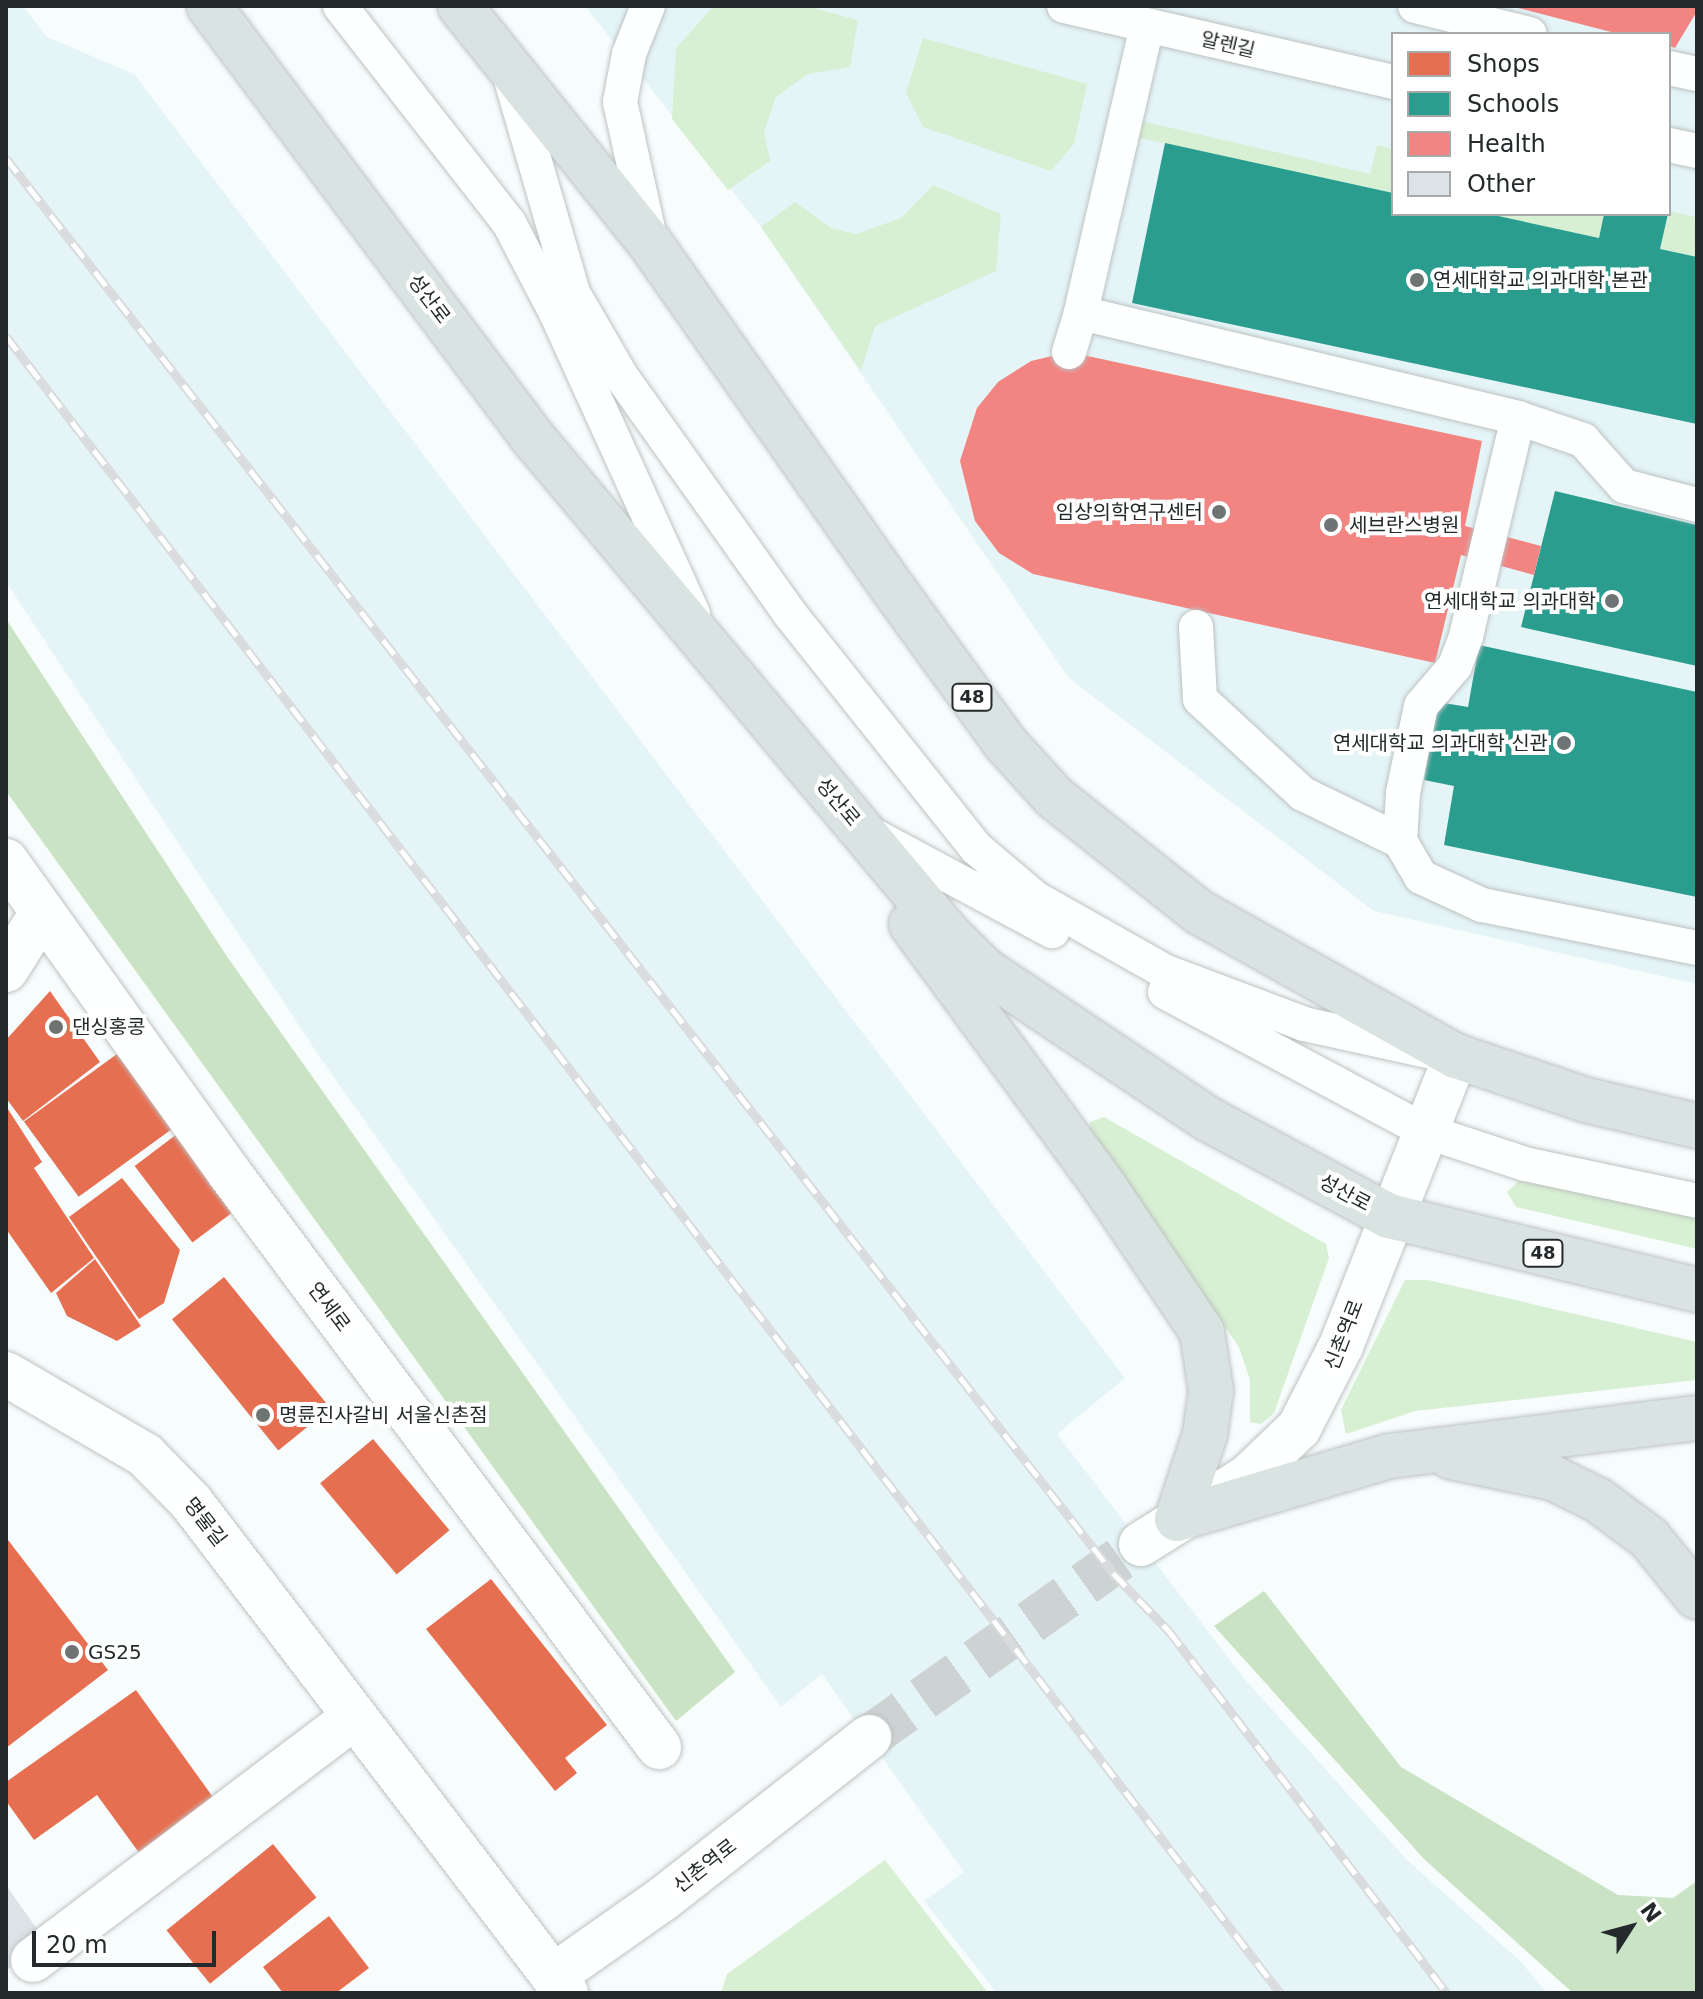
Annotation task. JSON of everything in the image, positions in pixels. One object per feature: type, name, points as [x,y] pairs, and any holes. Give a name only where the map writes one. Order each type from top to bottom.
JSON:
[{"type":"main road","name":"성산로","points":[[209,6],[533,438],[700,631],[951,937],[1021,998],[1208,1119],[1389,1216],[1697,1290]]},
{"type":"main road","name":"48","points":[[460,6],[650,243],[903,603],[1006,744],[1054,797],[1199,912],[1456,1056],[1586,1100],[1697,1126]]},
{"type":"main road","points":[[794,749],[954,988],[1104,1186],[1202,1332],[1211,1391],[1205,1434],[1177,1519]]},
{"type":"main road","points":[[1177,1519],[1358,1463],[1426,1449],[1697,1418]]},
{"type":"main road","points":[[1426,1449],[1553,1478],[1598,1500],[1649,1538],[1697,1597]]},
{"type":"street","name":"연세로","points":[[6,861],[659,1747]]},
{"type":"street","points":[[6,970],[42,913]]},
{"type":"street","name":"신촌역로","points":[[1141,1544],[1249,1476],[1299,1428],[1341,1346],[1389,1216],[1456,1056]]},
{"type":"street","name":"명물길","points":[[8,1376],[145,1455],[191,1502],[354,1717],[551,1987]]},
{"type":"street","points":[[33,1960],[354,1717]]},
{"type":"street","name":"신촌역로","points":[[551,1987],[869,1737]]},
{"type":"lane","points":[[340,6],[509,223],[557,315],[700,631]]},
{"type":"lane","points":[[648,6],[629,54],[620,102],[650,243]]},
{"type":"lane","name":"알렌길","points":[[1064,6],[1391,82]]},
{"type":"lane","points":[[1415,6],[1522,32]]},
{"type":"lane","points":[[1069,352],[1081,313],[1147,26]]},
{"type":"lane","points":[[507,63],[573,293],[621,376],[790,614],[976,848],[1035,898],[1166,972],[1304,1024],[1456,1056]]},
{"type":"lane","points":[[1671,68],[1697,74]]},
{"type":"lane","points":[[1671,145],[1697,151]]},
{"type":"lane","points":[[1081,313],[1518,418],[1583,440],[1624,486],[1697,505]]},
{"type":"lane","points":[[1400,841],[1421,706],[1455,666],[1466,637],[1518,418]]},
{"type":"lane","points":[[1196,627],[1200,699],[1303,794],[1400,841],[1421,877],[1482,905],[1697,948]]},
{"type":"lane","points":[[859,827],[1425,1131],[1525,1164],[1697,1201]]},
{"type":"shaded area","points":[[6,6],[23,6],[47,37],[134,74],[1125,1378],[1057,1434],[1242,1676],[1407,1860],[1520,1961],[1547,1993],[997,1993],[924,1901],[964,1872],[822,1674],[781,1707],[323,1062],[6,582]]},
{"type":"shaded area","name":"세브란스병원","points":[[585,6],[1697,6],[1697,984],[1374,911],[1069,678],[761,227]]},
{"type":"green space","points":[[805,6],[858,20],[850,67],[808,74],[776,97],[764,132],[770,161],[728,190],[672,119],[676,48],[713,7]]},
{"type":"green space","points":[[923,38],[1087,84],[1074,144],[1051,171],[923,127],[906,93]]},
{"type":"green space","points":[[1141,121],[1370,174],[1377,145],[1391,148],[1391,193],[1136,137]]},
{"type":"green space","points":[[933,185],[1001,214],[996,271],[875,326],[861,371],[761,227],[795,202],[831,228],[856,234],[901,218]]},
{"type":"green space","points":[[1671,211],[1697,217],[1697,257],[1660,249]]},
{"type":"green space","points":[[1498,216],[1604,216],[1599,238]]},
{"type":"green space","points":[[6,619],[228,958],[735,1672],[676,1721],[6,791]]},
{"type":"green space","points":[[1104,1117],[1326,1244],[1329,1258],[1274,1413],[1261,1424],[1250,1422],[1250,1380],[1239,1347],[1089,1132],[1090,1122]]},
{"type":"green space","points":[[1521,1179],[1697,1211],[1697,1249],[1516,1207],[1507,1192]]},
{"type":"green space","points":[[1405,1280],[1428,1280],[1697,1342],[1697,1380],[1415,1411],[1346,1434],[1341,1410]]},
{"type":"green space","points":[[1264,1591],[1401,1767],[1618,1895],[1673,1898],[1697,1881],[1697,1993],[1573,1993],[1424,1859],[1214,1626]]},
{"type":"green space","points":[[885,1860],[988,1993],[721,1993],[727,1974]]},
{"type":"building: Shops","points":[[50,991],[100,1062],[23,1121],[6,1098],[6,1040]]},
{"type":"building: Shops","points":[[117,1054],[172,1129],[79,1197],[24,1122]]},
{"type":"building: Shops","points":[[6,1106],[42,1162],[34,1168],[94,1258],[51,1293],[6,1229]]},
{"type":"building: Shops","points":[[177,1134],[235,1211],[192,1243],[135,1166]]},
{"type":"building: Shops","points":[[122,1178],[180,1250],[164,1303],[139,1319],[69,1217]]},
{"type":"building: Shops","points":[[95,1259],[141,1326],[117,1341],[67,1316],[56,1293]]},
{"type":"building: Shops","points":[[224,1277],[330,1408],[278,1451],[172,1319]]},
{"type":"building: Shops","points":[[373,1439],[449,1530],[397,1575],[320,1483]]},
{"type":"building: Shops","points":[[8,1540],[108,1670],[6,1748],[6,1542]]},
{"type":"building: Shops","points":[[491,1579],[607,1725],[565,1758],[577,1773],[555,1791],[426,1629]]},
{"type":"building: Shops","points":[[136,1690],[215,1800],[140,1854],[97,1795],[34,1840],[6,1801],[6,1782]]},
{"type":"building: Shops","points":[[273,1844],[316,1898],[210,1984],[167,1930]]},
{"type":"building: Shops","points":[[329,1916],[369,1968],[336,1993],[283,1993],[263,1967]]},
{"type":"building: Schools","name":"연세대학교 의과대학 본관","points":[[1165,143],[1391,193],[1391,216],[1498,216],[1599,238],[1604,216],[1668,216],[1660,249],[1697,257],[1697,424],[1132,303]]},
{"type":"building: Schools","name":"연세대학교 의과대학","points":[[1555,491],[1697,525],[1697,666],[1521,627]]},
{"type":"building: Schools","name":"연세대학교 의과대학 신관","points":[[1479,645],[1697,692],[1697,897],[1444,845],[1454,786],[1424,780],[1438,702],[1468,707]]},
{"type":"building: Health","points":[[1510,6],[1697,6],[1675,48],[1671,47],[1671,32],[1611,32]]},
{"type":"building: Health","name":"임상의학연구센터","points":[[1069,352],[1482,441],[1465,526],[1541,546],[1534,575],[1461,555],[1435,663],[1033,574],[999,553],[975,521],[960,461],[977,408],[998,382],[1031,361]]},
{"type":"building: Other","points":[[6,1885],[46,1942],[9,1969],[6,1965]]},
{"type":"tunnel","points":[[869,1737],[1141,1544]]},
{"type":"railway","points":[[6,158],[1113,1573],[1169,1631],[1447,1993]]},
{"type":"railway","points":[[6,336],[1280,1993]]},
{"type":"place","name":"연세대학교 의과대학 본관","points":[[1417,280]]},
{"type":"place","name":"임상의학연구센터","points":[[1219,512]]},
{"type":"place","name":"세브란스병원","points":[[1331,525]]},
{"type":"place","name":"연세대학교 의과대학","points":[[1612,601]]},
{"type":"place","name":"연세대학교 의과대학 신관","points":[[1564,743]]},
{"type":"place","name":"댄싱홍콩","points":[[56,1027]]},
{"type":"place","name":"명륜진사갈비 서울신촌점","points":[[263,1415]]},
{"type":"place","name":"GS25","points":[[72,1652]]}]
